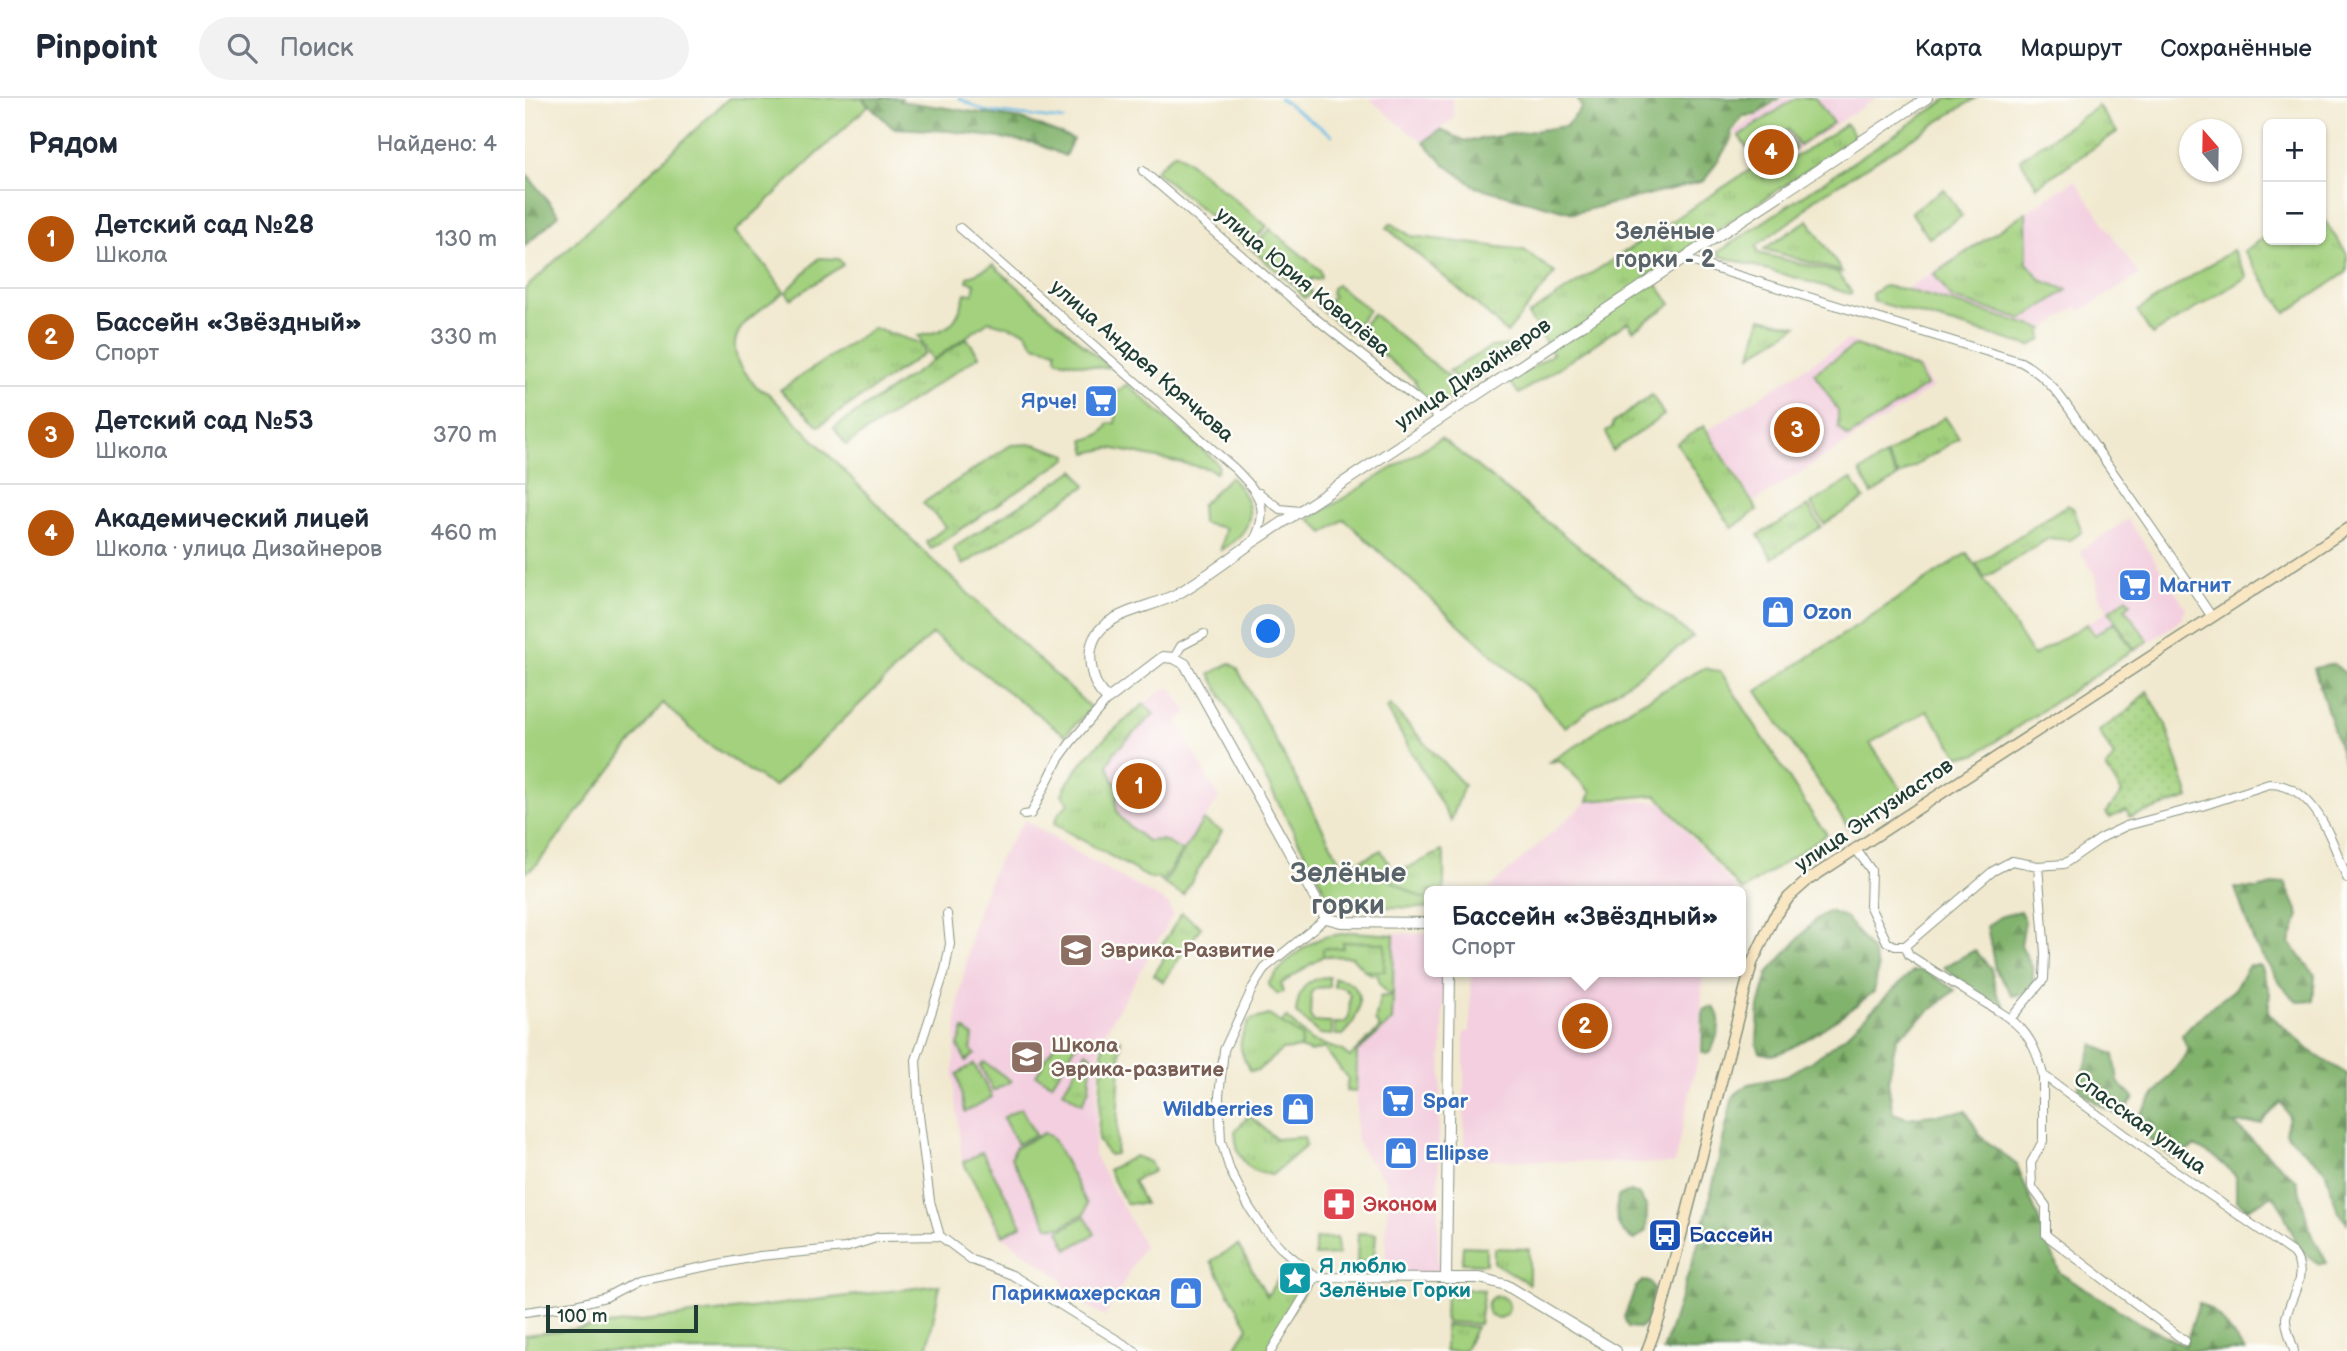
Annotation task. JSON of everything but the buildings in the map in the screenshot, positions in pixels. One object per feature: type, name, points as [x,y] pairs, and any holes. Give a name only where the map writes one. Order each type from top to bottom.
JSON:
[{"type":"main road","name":"улица Энтузиастов","points":[[1647,1351],[1660,1316],[1758,948],[1774,917],[1789,897],[1808,880],[1855,848],[2079,705],[2347,528]]},
{"type":"street","name":"улица Дизайнеров","points":[[1108,699],[1098,688],[1090,657],[1095,638],[1115,617],[1175,595],[1927,98]]},
{"type":"street","name":"улица Юрия Ковалёва","points":[[1143,171],[1304,309],[1441,418]]},
{"type":"street","name":"улица Андрея Крячкова","points":[[960,228],[1255,489],[1280,509],[1301,511]]},
{"type":"street","points":[[1668,256],[2031,367],[2052,385],[2212,617]]},
{"type":"street","points":[[1253,542],[1263,518],[1255,489]]},
{"type":"street","points":[[1174,657],[1181,646],[1204,634]]},
{"type":"street","points":[[1024,815],[1031,814],[1070,742],[1108,699],[1163,657],[1174,657],[1185,664],[1325,918],[1341,922],[1424,923]]},
{"type":"street","points":[[1905,946],[1993,871],[2013,861],[2038,866],[2064,864],[2103,837],[2126,826],[2202,806],[2258,786],[2279,784],[2300,793],[2324,822],[2347,877]]},
{"type":"street","name":"Спасская улица","points":[[1855,848],[1871,870],[1870,907],[1887,942],[1895,946],[1905,946],[1909,955],[2011,1018],[2038,1052],[2043,1075],[2293,1253],[2298,1261],[2299,1282],[2285,1320],[2294,1351]]},
{"type":"street","points":[[2011,1018],[2044,979],[2045,953],[2038,866]]},
{"type":"street","points":[[940,1236],[929,1188],[919,1115],[916,1060],[945,971],[950,944],[947,914]]},
{"type":"street","points":[[1325,918],[1273,960],[1253,987],[1224,1049],[1219,1096],[1221,1141],[1230,1170],[1249,1207],[1281,1248],[1316,1277],[1480,1278],[1506,1285],[1616,1351]]},
{"type":"street","points":[[1446,1278],[1450,977]]},
{"type":"street","points":[[2043,1075],[2043,1141],[2031,1163],[2032,1187],[2046,1206],[2046,1235],[2185,1341]]},
{"type":"street","points":[[525,1312],[575,1305],[606,1297],[638,1280],[759,1256],[845,1248],[879,1237],[940,1236],[972,1260],[1012,1275],[1135,1351]]},
{"type":"street","points":[[1271,1351],[1316,1277]]},
{"type":"shaded area","points":[[1369,98],[1452,98],[1454,118],[1424,142]]},
{"type":"shaded area","points":[[1784,98],[1876,98],[1762,173],[1734,131]]},
{"type":"shaded area","points":[[2075,180],[2139,275],[2081,311],[2076,307],[2046,328],[1906,289]]},
{"type":"shaded area","points":[[1848,340],[1920,368],[1933,388],[1754,502],[1708,430]]},
{"type":"shaded area","points":[[2128,519],[2186,608],[2182,619],[2134,653],[2114,622],[2095,635],[2087,624],[2108,611],[2098,594],[2097,579],[2080,551]]},
{"type":"shaded area","points":[[1171,687],[1188,713],[1177,721],[1219,798],[1162,882],[1159,879],[1151,879],[1054,824],[1059,813],[1069,803],[1062,794],[1067,782],[1081,764],[1101,742],[1144,704],[1162,690]]},
{"type":"shaded area","points":[[1588,801],[1661,802],[1733,886],[1492,886]]},
{"type":"shaded area","name":"Школа Эврика-развитие","points":[[1025,820],[1079,854],[1169,904],[1173,915],[1100,1041],[1094,1155],[1144,1245],[1105,1317],[1066,1292],[1061,1278],[999,1234],[962,1160],[953,1074],[958,1002],[976,914],[998,860]]},
{"type":"shaded area","points":[[1394,933],[1424,934],[1424,977],[1445,977],[1439,1128],[1438,1275],[1385,1274],[1388,1190],[1386,1180],[1367,1158],[1357,1141],[1357,1052],[1388,1026],[1393,1016]]},
{"type":"shaded area","points":[[1471,977],[1703,977],[1699,1053],[1674,1164],[1464,1159],[1464,1032],[1470,1032]]},
{"type":"green space","points":[[729,98],[862,98],[868,106],[735,232],[766,266],[784,292],[751,317],[737,336],[737,358],[745,372],[927,555],[1091,708],[1065,735],[932,634],[774,787],[705,742],[663,703],[537,864],[525,873],[525,289]]},
{"type":"green space","points":[[862,98],[902,98],[900,101],[1021,119],[1073,139],[1065,156],[1035,143],[949,131],[893,128]]},
{"type":"green space","points":[[1577,98],[1779,98],[1756,115],[1743,116],[1731,132],[1732,139],[1704,181],[1574,213],[1476,187],[1443,163],[1424,142],[1440,130],[1466,141],[1566,126],[1582,108]]},
{"type":"green space","points":[[1796,98],[1815,98],[1833,123],[1799,146],[1788,129],[1785,132],[1796,148],[1762,170],[1739,136]]},
{"type":"green space","points":[[1949,98],[1976,98],[1812,201],[1802,213],[1757,245],[1758,253],[1838,273],[1851,294],[1717,253]]},
{"type":"green space","points":[[2098,106],[2117,132],[2037,186],[2020,159]]},
{"type":"green space","points":[[1846,124],[1856,138],[1650,275],[1671,304],[1633,330],[1628,322],[1519,394],[1510,382],[1553,354],[1528,315],[1756,166],[1763,178]]},
{"type":"green space","points":[[1174,153],[1267,226],[1248,247],[1155,171]]},
{"type":"green space","points":[[525,172],[559,215],[525,246]]},
{"type":"green space","points":[[1944,189],[1962,216],[1929,238],[1911,212]]},
{"type":"green space","points":[[2026,212],[2027,263],[2041,280],[2067,290],[2023,319],[1952,299],[1934,274]]},
{"type":"green space","points":[[1808,220],[1842,272],[1764,249]]},
{"type":"green space","points":[[2326,222],[2347,254],[2347,272],[2286,313],[2244,251],[2263,238],[2263,245],[2326,245]]},
{"type":"green space","points":[[1391,223],[1411,236],[1524,250],[1555,273],[1507,333],[1387,228]]},
{"type":"green space","points":[[1270,229],[1320,270],[1321,278],[1312,278],[1306,285],[1311,294],[1304,298],[1295,286],[1251,249]]},
{"type":"green space","points":[[2233,250],[2247,277],[2152,335],[2137,311]]},
{"type":"green space","points":[[819,258],[839,259],[843,265],[791,299],[786,292]]},
{"type":"green space","points":[[993,265],[1109,367],[1058,360],[1056,350],[1034,345],[1025,331],[989,321],[933,360],[918,336],[937,332],[950,325],[959,313],[965,293],[973,294],[975,283],[967,281],[968,277]]},
{"type":"green space","points":[[1337,285],[1369,310],[1349,333],[1316,305],[1320,300],[1328,302],[1334,296],[1331,294],[1332,288]]},
{"type":"green space","points":[[1884,286],[1904,289],[2044,329],[2041,331],[2042,340],[2030,346],[1873,301],[1872,294]]},
{"type":"green space","points":[[1373,314],[1459,385],[1461,391],[1442,404],[1425,396],[1414,380],[1356,333]]},
{"type":"green space","points":[[1761,318],[1797,326],[1751,355]]},
{"type":"green space","points":[[873,328],[920,343],[925,353],[819,426],[780,390]]},
{"type":"green space","points":[[967,338],[979,356],[846,445],[834,428]]},
{"type":"green space","points":[[1524,344],[1526,348],[1466,387],[1449,371],[1491,347]]},
{"type":"green space","points":[[1856,345],[1918,369],[1926,386],[1848,437],[1838,427],[1838,410],[1814,373]]},
{"type":"green space","points":[[1127,384],[1215,461],[1219,467],[1216,473],[1210,469],[1110,448],[1087,453],[1084,440],[1099,435],[1109,423],[1115,423],[1117,412],[1112,410],[1114,394]]},
{"type":"green space","points":[[1652,395],[1664,415],[1612,451],[1606,431]]},
{"type":"green space","points":[[1945,417],[1959,438],[1899,476],[1886,455]]},
{"type":"green space","points":[[1704,426],[1757,510],[1732,528],[1677,443]]},
{"type":"green space","points":[[1441,438],[1693,637],[1565,727],[1534,693],[1344,519],[1324,533],[1310,519]]},
{"type":"green space","points":[[1034,444],[1068,455],[1068,458],[931,549],[926,542],[946,527],[923,503],[1011,445]]},
{"type":"green space","points":[[1885,456],[1898,477],[1872,494],[1860,472]]},
{"type":"green space","points":[[1075,470],[1086,486],[963,565],[953,548]]},
{"type":"green space","points":[[1230,477],[1245,497],[1249,516],[1241,534],[1221,550],[1225,528],[1202,523],[1201,505]]},
{"type":"green space","points":[[1851,479],[1864,499],[1824,524],[1811,504]]},
{"type":"green space","points":[[2067,505],[2073,508],[2082,532],[2070,540],[2049,538],[1985,578],[1976,564]]},
{"type":"green space","points":[[1808,506],[1821,527],[1772,558],[1758,535]]},
{"type":"green space","points":[[1967,553],[2033,656],[2087,624],[2095,635],[2114,622],[2133,650],[1975,755],[1959,756],[1927,711],[1870,743],[1902,791],[1848,827],[1757,691]]},
{"type":"green space","points":[[2127,598],[2131,603],[2125,608],[2148,641],[2135,650],[2109,611]]},
{"type":"green space","points":[[1230,663],[1237,668],[1342,865],[1357,862],[1424,898],[1424,908],[1343,906],[1331,902],[1210,674]]},
{"type":"green space","points":[[2334,664],[2347,675],[2347,772],[2314,668]]},
{"type":"green space","points":[[1704,668],[1721,672],[1827,834],[1746,888],[1746,886],[1738,886],[1657,795],[1588,801],[1591,792],[1559,760],[1547,763],[1581,743],[1611,719]]},
{"type":"green space","points":[[2147,691],[2166,725],[2189,798],[2130,817],[2126,810],[2110,818],[2106,813],[2122,793],[2106,768],[2114,757],[2099,731],[2128,711]]},
{"type":"green space","points":[[1144,704],[1154,714],[1115,751],[1108,764],[1113,780],[1122,789],[1116,805],[1121,818],[1147,841],[1163,840],[1182,851],[1162,882],[1159,879],[1151,879],[1054,824],[1059,813],[1069,803],[1062,794],[1078,768],[1098,745]]},
{"type":"green space","points":[[1390,705],[1464,785],[1451,821],[1387,709]]},
{"type":"green space","points":[[1203,820],[1222,831],[1183,895],[1164,884]]},
{"type":"green space","points":[[1381,850],[1395,874],[1442,851],[1444,886],[1424,886],[1422,898],[1357,862]]},
{"type":"green space","points":[[2285,882],[2299,915],[2290,943],[2315,975],[2313,1001],[2297,1002],[2283,987],[2255,945],[2235,888],[2257,889]]},
{"type":"green space","points":[[1829,911],[1845,917],[1872,951],[1878,968],[1874,992],[1794,1046],[1771,1055],[1760,1052],[1757,1044],[1759,1007],[1768,973],[1815,920]]},
{"type":"green space","points":[[2020,911],[2025,921],[2021,945],[2033,969],[2033,987],[2025,993],[2013,996],[1995,969],[1987,926],[2000,917]]},
{"type":"green space","points":[[1182,913],[1201,927],[1163,982],[1154,975],[1164,959],[1157,953]]},
{"type":"green space","points":[[1353,932],[1394,935],[1393,993],[1387,993],[1379,983],[1378,975],[1365,971],[1384,971],[1343,943],[1343,948],[1323,948],[1323,956],[1281,984],[1283,992],[1277,994],[1268,984],[1286,963],[1308,945],[1324,937]]},
{"type":"green space","points":[[1343,942],[1385,943],[1384,971],[1365,971],[1352,957],[1323,956],[1323,948],[1343,948]]},
{"type":"green space","points":[[1975,950],[1991,969],[1997,994],[2006,1008],[1964,985],[1944,967]]},
{"type":"green space","points":[[2249,965],[2260,965],[2270,993],[2268,1013],[2314,1054],[2347,1074],[2347,1223],[2337,1209],[2325,1170],[2285,1133],[2289,1116],[2281,1102],[2261,1123],[2234,1124],[2297,1181],[2310,1231],[2327,1263],[2319,1264],[2299,1249],[2273,1195],[2247,1209],[2236,1200],[2236,1176],[2216,1158],[2195,1146],[2174,1159],[2134,1126],[2188,1051],[2182,1035],[2204,1013],[2234,990]]},
{"type":"green space","points":[[1923,970],[1955,990],[1896,1039],[1888,1082],[1893,1113],[1907,1118],[1966,1111],[1981,1137],[2017,1165],[2060,1273],[2141,1324],[2185,1346],[2199,1303],[2220,1318],[2245,1351],[1663,1351],[1703,1229],[1733,1096],[1749,1084],[1783,1077],[1815,1059],[1844,1037],[1913,971]]},
{"type":"green space","points":[[1329,977],[1329,987],[1317,988],[1311,992],[1310,1016],[1314,1022],[1332,1023],[1332,1035],[1319,1034],[1296,1013],[1304,987],[1314,980]]},
{"type":"green space","points":[[1334,978],[1345,981],[1358,992],[1355,1018],[1343,1035],[1336,1035],[1335,1023],[1344,1023],[1349,1018],[1350,994],[1343,987],[1334,987]]},
{"type":"green space","points":[[1393,995],[1392,1021],[1357,1052],[1356,1092],[1346,1091],[1348,1079],[1324,1048],[1311,1052],[1300,1048],[1301,1037],[1281,1023],[1286,1017],[1311,1041],[1341,1050],[1350,1057],[1380,1028],[1375,1021],[1380,997]]},
{"type":"green space","points":[[1710,1007],[1717,1013],[1719,1023],[1711,1052],[1706,1054],[1702,1052],[1703,1014],[1704,1010]]},
{"type":"green space","points":[[1269,1015],[1302,1037],[1300,1048],[1282,1050],[1258,1070],[1250,1071],[1241,1051],[1243,1034],[1250,1020]]},
{"type":"green space","points":[[964,1029],[973,1036],[971,1050],[975,1054],[966,1061],[958,1046]]},
{"type":"green space","points":[[1063,1031],[1079,1040],[1052,1084],[1036,1075]]},
{"type":"green space","points":[[1121,1039],[1116,1154],[1109,1155],[1098,1140],[1103,1042]]},
{"type":"green space","points":[[2093,1044],[2114,1055],[2118,1082],[2134,1098],[2120,1116],[2099,1105],[2078,1089]]},
{"type":"green space","points":[[1086,1052],[1092,1055],[1089,1089],[1082,1104],[1063,1091]]},
{"type":"green space","points":[[984,1062],[1011,1081],[993,1091],[980,1065]]},
{"type":"green space","points":[[974,1064],[992,1097],[965,1112],[957,1074]]},
{"type":"green space","points":[[1021,1108],[1035,1135],[1017,1144],[1003,1118]]},
{"type":"green space","points":[[1249,1115],[1276,1139],[1304,1137],[1306,1146],[1272,1175],[1255,1171],[1240,1156],[1235,1131]]},
{"type":"green space","points":[[1044,1133],[1051,1137],[1057,1146],[1087,1204],[1085,1213],[1061,1227],[1048,1226],[1011,1158],[1015,1148]]},
{"type":"green space","points":[[982,1152],[1022,1225],[1003,1235],[963,1162]]},
{"type":"green space","points":[[1135,1156],[1150,1162],[1154,1171],[1133,1181],[1145,1204],[1126,1203],[1108,1170]]},
{"type":"green space","points":[[1631,1191],[1638,1194],[1647,1207],[1646,1231],[1635,1240],[1623,1233],[1617,1217],[1618,1196]]},
{"type":"green space","points":[[1085,1216],[1095,1234],[1068,1249],[1059,1231]]},
{"type":"green space","points":[[1358,1233],[1376,1234],[1374,1263],[1357,1262]]},
{"type":"green space","points":[[1337,1238],[1338,1255],[1315,1256],[1315,1239]]},
{"type":"green space","points":[[1238,1245],[1267,1296],[1286,1266],[1310,1281],[1267,1351],[1233,1351],[1248,1327],[1211,1261]]},
{"type":"green space","points":[[1463,1246],[1486,1247],[1486,1264],[1462,1263]]},
{"type":"green space","points":[[1494,1248],[1529,1249],[1529,1284],[1494,1263]]},
{"type":"green space","points":[[1642,1281],[1650,1282],[1654,1290],[1646,1323],[1639,1328],[1628,1327],[1624,1317],[1636,1287]]},
{"type":"green space","points":[[940,1285],[927,1351],[525,1351],[525,1335]]},
{"type":"green space","points":[[1446,1288],[1484,1290],[1479,1324],[1445,1322]]},
{"type":"green space","points":[[1494,1296],[1502,1296],[1509,1303],[1509,1311],[1502,1318],[1494,1318],[1487,1311],[1487,1303]]},
{"type":"green space","points":[[1445,1325],[1476,1327],[1464,1351],[1445,1351]]},
{"type":"waterway","points":[[959,98],[984,111],[1064,120]]},
{"type":"waterway","points":[[1279,98],[1332,135]]},
{"type":"place","name":"Академический лицей","points":[[1771,152]]},
{"type":"place","name":"Ярче!","points":[[1101,401]]},
{"type":"place","name":"Детский сад №53","points":[[1797,430]]},
{"type":"place","name":"Магнит","points":[[2135,585]]},
{"type":"place","name":"Ozon","points":[[1778,612]]},
{"type":"place","name":"Детский сад №28","points":[[1139,786]]},
{"type":"place","name":"Эврика-Развитие","points":[[1076,950]]},
{"type":"place","name":"Бассейн «Звёздный»","points":[[1585,1026]]},
{"type":"place","name":"Школа Эврика-развитие","points":[[1027,1057]]},
{"type":"place","name":"Spar","points":[[1398,1101]]},
{"type":"place","name":"Wildberries","points":[[1298,1109]]},
{"type":"place","name":"Ellipse","points":[[1401,1153]]},
{"type":"place","name":"Эконом","points":[[1339,1204]]},
{"type":"place","name":"Бассейн","points":[[1665,1235]]},
{"type":"place","name":"Я люблю Зелёные Горки","points":[[1295,1278]]},
{"type":"place","name":"Парикмахерская","points":[[1186,1293]]},
{"type":"district","name":"Зелёные горки - 2","points":[[1665,245]]},
{"type":"district","name":"Зелёные горки","points":[[1348,889]]}]
